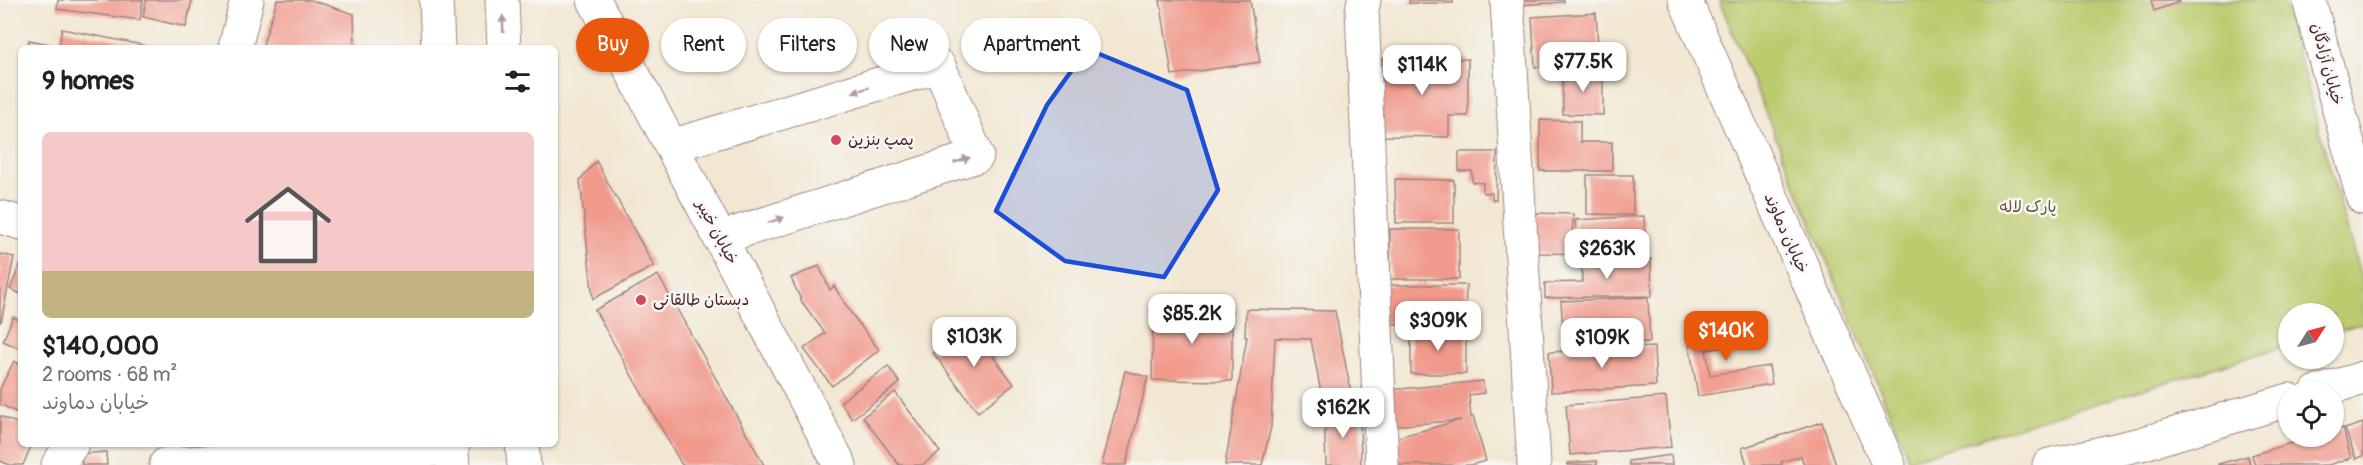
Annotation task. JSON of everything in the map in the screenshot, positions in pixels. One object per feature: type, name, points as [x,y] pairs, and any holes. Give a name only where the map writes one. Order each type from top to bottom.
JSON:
[{"type":"street","points":[[236,45],[247,0]]},
{"type":"street","points":[[436,0],[438,45]]},
{"type":"street","points":[[502,0],[504,45]]},
{"type":"street","name":"خیابان خیبر","points":[[594,0],[840,465]]},
{"type":"street","points":[[1364,0],[1363,22],[1382,465]]},
{"type":"street","points":[[1507,0],[1534,465]]},
{"type":"street","name":"خیابان دماوند","points":[[1685,0],[1889,465]]},
{"type":"street","name":"خیابان آزادگان","points":[[2309,0],[2363,198]]},
{"type":"street","points":[[671,146],[939,66],[977,156],[720,238]]},
{"type":"street","points":[[0,217],[18,222]]},
{"type":"street","points":[[2344,384],[2363,378]]},
{"type":"street","points":[[2049,465],[2141,444],[2278,403]]},
{"type":"street","points":[[58,465],[70,447]]},
{"type":"street","points":[[160,447],[166,465],[452,453]]},
{"type":"street","points":[[522,447],[524,465]]},
{"type":"highlighted area","points":[[1087,49],[1187,90],[1218,190],[1164,277],[1065,261],[996,211],[1047,105]]},
{"type":"green space","name":"پارک لاله","points":[[1719,0],[2283,0],[2363,285],[2363,323],[2344,329],[2344,303],[2278,303],[2278,348],[1909,460]]},
{"type":"building","points":[[58,0],[143,0],[140,20],[57,9]]},
{"type":"building","points":[[146,0],[192,0],[186,27],[143,17]]},
{"type":"building","points":[[277,0],[311,0],[354,14],[355,45],[263,44]]},
{"type":"building","points":[[1160,0],[1250,0],[1260,62],[1172,75]]},
{"type":"building","points":[[1409,0],[1453,0],[1453,3],[1409,3]]},
{"type":"building","points":[[1520,0],[1564,0],[1564,2],[1520,5]]},
{"type":"building","points":[[2151,0],[2178,0],[2179,2],[2154,11]]},
{"type":"building","points":[[1596,13],[1599,63],[1535,67],[1532,17]]},
{"type":"building","points":[[62,29],[143,45],[59,45]]},
{"type":"building","points":[[29,40],[54,45],[28,45]]},
{"type":"building","points":[[1381,59],[1468,59],[1468,116],[1449,116],[1449,137],[1381,136]]},
{"type":"building","points":[[1562,71],[1603,71],[1603,115],[1563,114]]},
{"type":"building","points":[[1540,120],[1580,121],[1580,142],[1612,142],[1612,171],[1540,171]]},
{"type":"building","points":[[1459,152],[1497,152],[1496,200],[1492,200],[1492,193],[1483,193],[1483,183],[1472,182],[1472,171],[1459,171]]},
{"type":"building","points":[[596,161],[654,266],[593,299],[580,180]]},
{"type":"building","points":[[1587,175],[1633,175],[1633,215],[1587,214]]},
{"type":"building","points":[[1395,179],[1454,180],[1454,223],[1396,223]]},
{"type":"building","points":[[1534,213],[1573,214],[1572,246],[1598,246],[1598,254],[1533,253]]},
{"type":"building","points":[[1644,216],[1646,255],[1617,257],[1617,241],[1577,243],[1575,220]]},
{"type":"building","points":[[1390,229],[1459,229],[1459,279],[1390,279]]},
{"type":"building","points":[[0,254],[14,257],[1,322],[0,322]]},
{"type":"building","points":[[1651,259],[1652,296],[1545,298],[1545,283],[1582,282],[1582,260]]},
{"type":"building","points":[[819,266],[830,290],[834,286],[879,350],[832,386],[804,349],[825,333],[802,302],[791,278]]},
{"type":"building","points":[[18,270],[18,293],[10,289]]},
{"type":"building","points":[[658,275],[764,465],[682,465],[595,310]]},
{"type":"building","points":[[1378,285],[1466,285],[1465,324],[1379,324]]},
{"type":"building","points":[[1648,297],[1650,342],[1564,346],[1561,301]]},
{"type":"building","points":[[1153,309],[1232,310],[1232,381],[1152,380]]},
{"type":"building","points":[[1246,309],[1335,311],[1351,392],[1322,398],[1311,339],[1275,338],[1271,427],[1262,465],[1225,465],[1247,337],[1245,337]]},
{"type":"building","points":[[13,317],[18,320],[18,348],[3,341]]},
{"type":"building","points":[[970,325],[1014,384],[978,412],[933,353]]},
{"type":"building","points":[[1761,326],[1764,341],[1706,350],[1710,375],[1769,366],[1772,384],[1698,396],[1688,337]]},
{"type":"building","points":[[1411,330],[1466,330],[1466,374],[1411,374]]},
{"type":"building","points":[[1654,347],[1656,386],[1551,392],[1549,352]]},
{"type":"building","points":[[14,361],[18,363],[18,413],[0,404],[0,389]]},
{"type":"building","points":[[888,366],[900,383],[852,419],[840,402]]},
{"type":"building","points":[[1125,371],[1148,377],[1126,465],[1102,465]]},
{"type":"building","points":[[1483,381],[1484,393],[1469,395],[1471,417],[1473,416],[1486,461],[1470,465],[1394,465],[1387,440],[1461,420],[1393,426],[1389,390]]},
{"type":"building","points":[[895,392],[940,452],[922,465],[899,465],[863,417]]},
{"type":"building","points":[[1666,397],[1671,447],[1570,455],[1566,405]]},
{"type":"building","points":[[1360,412],[1361,465],[1326,465],[1324,413]]},
{"type":"building","points":[[0,416],[18,424],[18,447],[31,447],[23,465],[10,465],[0,461]]},
{"type":"building","points":[[1822,422],[1836,465],[1804,465],[1801,456],[1781,462],[1782,465],[1747,465],[1742,448]]},
{"type":"building","points":[[2363,423],[2363,456],[2356,459],[2345,429]]},
{"type":"building","points":[[2344,432],[2351,458],[2328,465],[2255,465],[2252,455],[2278,447],[2344,447]]},
{"type":"building","points":[[106,452],[107,465],[82,465],[81,454]]},
{"type":"building","points":[[1671,455],[1672,465],[1629,465],[1629,461]]},
{"type":"building","points":[[2248,456],[2250,465],[2218,465],[2218,464]]},
{"type":"building","points":[[1597,461],[1597,465],[1568,465],[1568,463]]},
{"type":"place","name":"پمپ بنزین","points":[[836,140]]},
{"type":"place","name":"دبستان طالقانی","points":[[641,300]]}]
